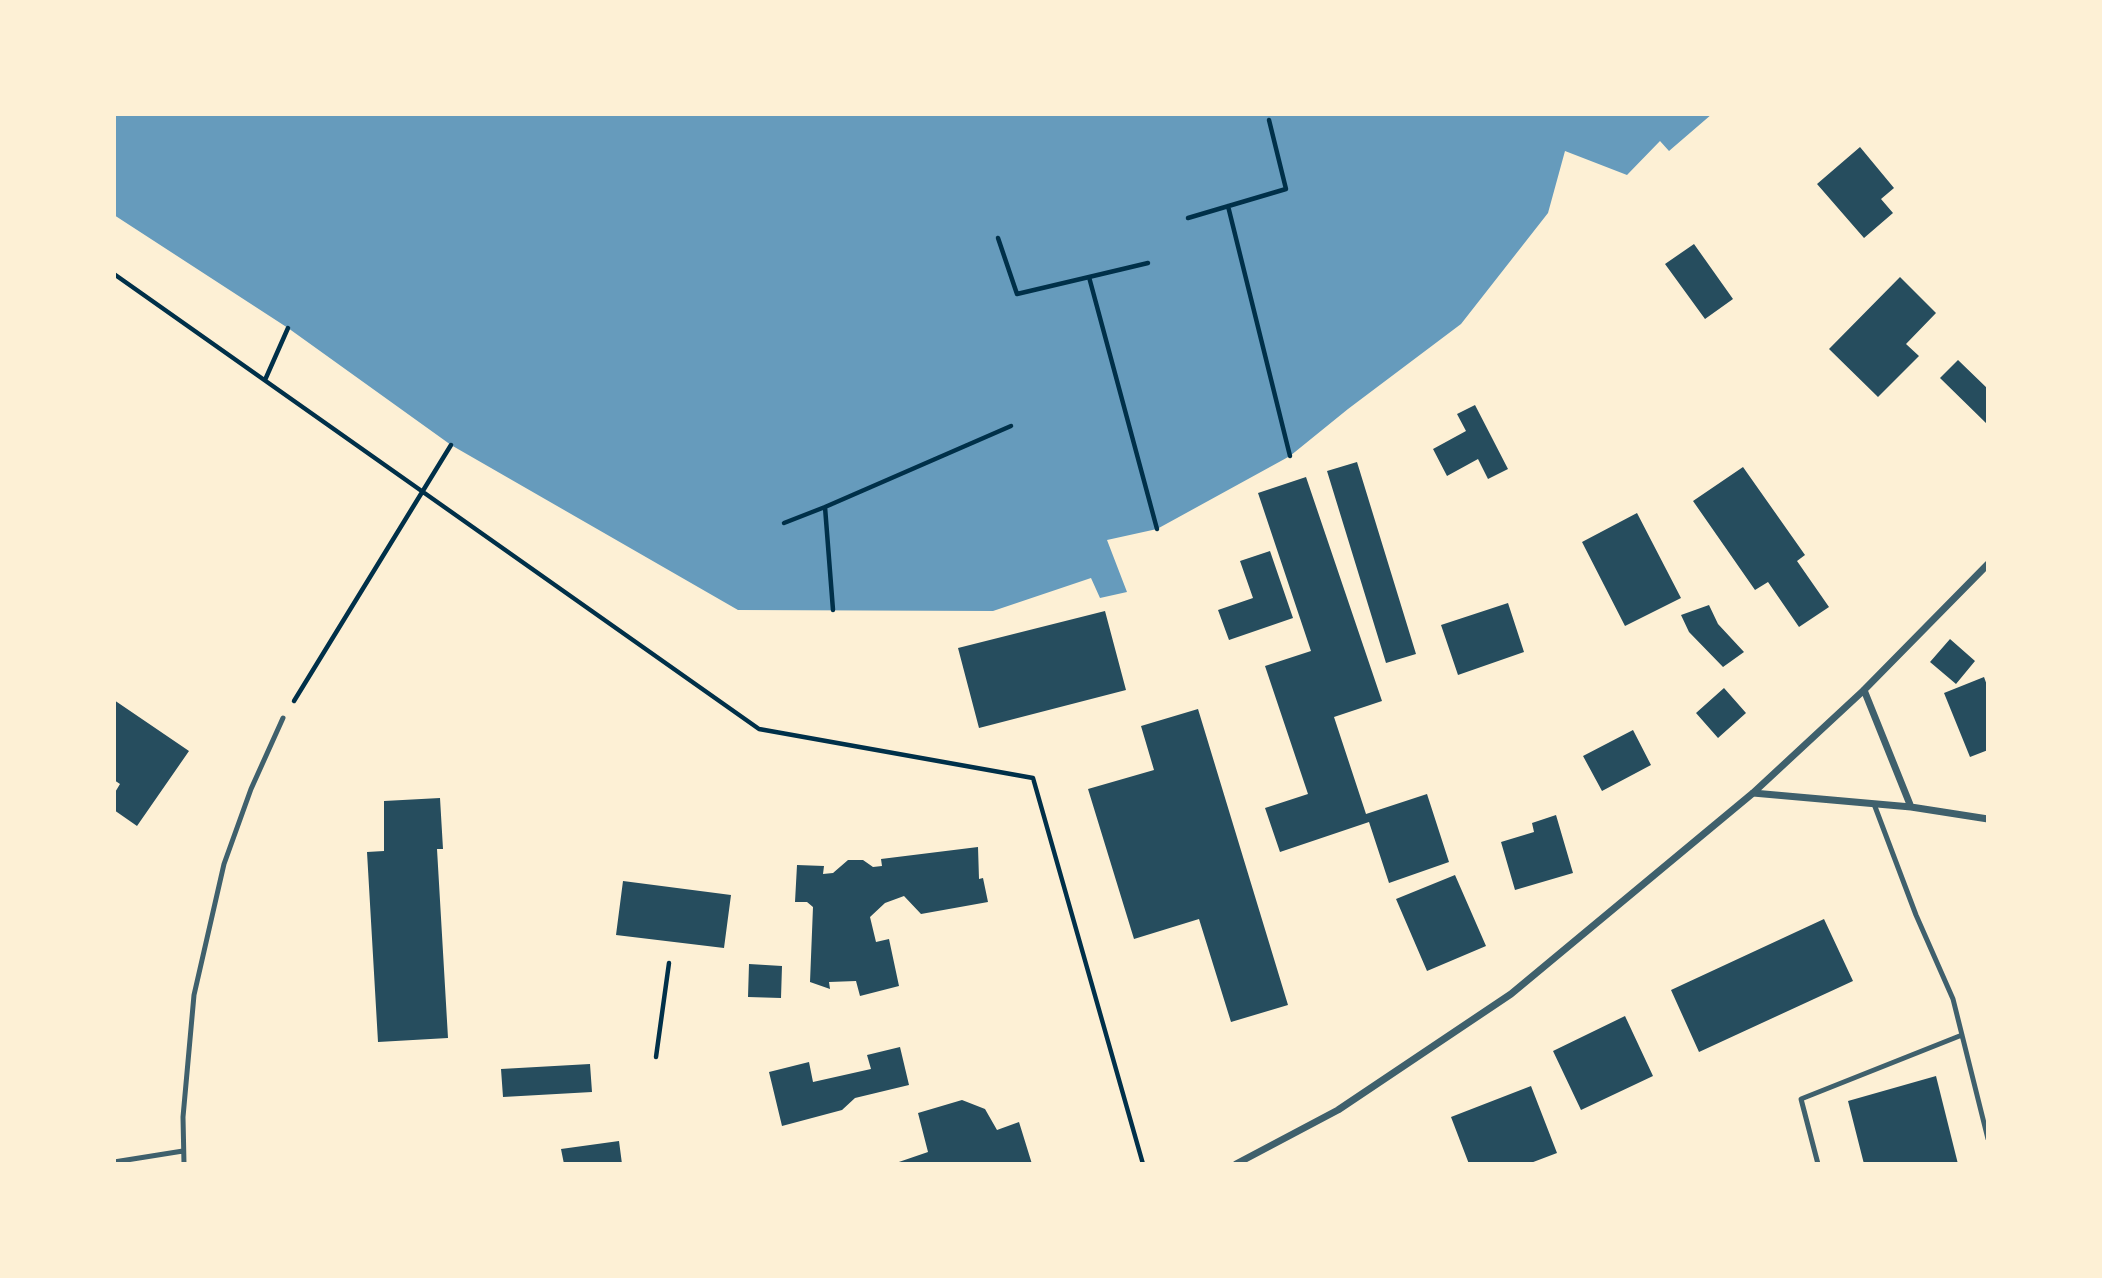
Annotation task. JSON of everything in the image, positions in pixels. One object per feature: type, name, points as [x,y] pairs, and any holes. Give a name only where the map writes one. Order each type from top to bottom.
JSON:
[{"type":"street","points":[[1236,1164],[1338,1110],[1480,1016],[1753,793],[1864,690],[1988,564]]},
{"type":"street","points":[[1864,690],[1911,807]]},
{"type":"street","points":[[1753,793],[1911,807],[1988,819]]},
{"type":"lane","points":[[184,1164],[194,995],[224,864],[251,789],[283,718]]},
{"type":"lane","points":[[1874,804],[1916,915],[1953,999],[1988,1139]]},
{"type":"lane","points":[[1818,1164],[1801,1099],[1962,1035]]},
{"type":"lane","points":[[114,1162],[183,1151]]},
{"type":"path","points":[[1188,218],[1286,189],[1269,120]]},
{"type":"path","points":[[1228,206],[1290,456]]},
{"type":"path","points":[[998,238],[1017,294],[1148,263]]},
{"type":"path","points":[[114,274],[760,729],[1033,778],[1143,1164]]},
{"type":"path","points":[[1089,277],[1157,528]]},
{"type":"path","points":[[265,380],[288,328]]},
{"type":"path","points":[[784,523],[1011,426]]},
{"type":"path","points":[[283,718],[424,493],[451,445]]},
{"type":"path","points":[[825,507],[833,610]]},
{"type":"path","points":[[656,1057],[669,962]]},
{"type":"water","points":[[114,114],[1712,114],[1669,151],[1660,141],[1627,175],[1565,151],[1548,213],[1461,324],[1290,456],[1157,529],[1107,540],[1127,592],[1100,598],[1091,578],[993,611],[738,610],[451,445],[288,328],[114,215]]},
{"type":"building","points":[[1860,147],[1894,188],[1881,199],[1893,213],[1864,238],[1817,184]]},
{"type":"building","points":[[1694,244],[1733,299],[1705,319],[1665,264]]},
{"type":"building","points":[[1900,277],[1936,313],[1906,344],[1919,356],[1878,397],[1829,349]]},
{"type":"building","points":[[1958,360],[1988,389],[1988,425],[1940,378]]},
{"type":"building","points":[[1475,405],[1508,469],[1488,479],[1478,459],[1447,476],[1433,449],[1466,431],[1457,414]]},
{"type":"building","points":[[1357,462],[1416,654],[1386,663],[1327,471]]},
{"type":"building","points":[[1743,467],[1805,555],[1797,561],[1829,607],[1799,627],[1768,582],[1755,590],[1693,501]]},
{"type":"building","points":[[1306,477],[1382,701],[1334,717],[1366,814],[1427,794],[1449,862],[1389,883],[1369,822],[1280,852],[1265,808],[1308,794],[1265,666],[1311,651],[1258,493]]},
{"type":"building","points":[[1637,513],[1681,598],[1625,626],[1582,542]]},
{"type":"building","points":[[1270,551],[1293,618],[1229,640],[1218,610],[1253,598],[1240,561]]},
{"type":"building","points":[[1508,603],[1524,652],[1458,675],[1441,625]]},
{"type":"building","points":[[1709,605],[1718,624],[1744,652],[1723,667],[1689,632],[1681,615]]},
{"type":"building","points":[[1105,611],[1126,690],[979,728],[958,648]]},
{"type":"building","points":[[1950,639],[1975,661],[1956,684],[1930,662]]},
{"type":"building","points":[[1984,677],[1988,688],[1988,750],[1970,757],[1944,693]]},
{"type":"building","points":[[1724,688],[1746,713],[1718,738],[1696,713]]},
{"type":"building","points":[[114,700],[189,751],[137,826],[114,810],[114,794],[120,784],[114,780]]},
{"type":"building","points":[[1198,709],[1288,1005],[1231,1022],[1199,919],[1134,939],[1088,789],[1154,770],[1141,726]]},
{"type":"building","points":[[1633,730],[1651,765],[1602,791],[1583,756]]},
{"type":"building","points":[[440,798],[443,849],[437,849],[448,1038],[378,1042],[367,852],[384,851],[384,801]]},
{"type":"building","points":[[1556,815],[1573,873],[1515,890],[1501,842],[1534,832],[1532,823]]},
{"type":"building","points":[[978,847],[979,879],[983,878],[988,902],[921,914],[904,896],[885,903],[870,917],[876,942],[889,939],[899,986],[860,996],[856,981],[829,982],[830,989],[810,982],[813,907],[807,902],[795,902],[797,865],[824,866],[823,874],[833,873],[848,860],[863,860],[873,867],[882,866],[881,859]]},
{"type":"building","points":[[1455,875],[1486,946],[1427,971],[1396,899]]},
{"type":"building","points":[[623,881],[731,895],[724,948],[616,935]]},
{"type":"building","points":[[1824,919],[1853,981],[1699,1052],[1671,990]]},
{"type":"building","points":[[749,964],[782,966],[781,998],[748,997]]},
{"type":"building","points":[[1625,1016],[1653,1076],[1581,1110],[1553,1051]]},
{"type":"building","points":[[900,1047],[909,1085],[855,1098],[842,1110],[782,1126],[769,1072],[809,1062],[813,1082],[871,1069],[867,1055]]},
{"type":"building","points":[[590,1064],[592,1092],[503,1097],[501,1069]]},
{"type":"building","points":[[1936,1076],[1958,1164],[1864,1164],[1848,1101]]},
{"type":"building","points":[[1531,1086],[1557,1153],[1528,1164],[1469,1164],[1451,1117]]},
{"type":"building","points":[[962,1100],[985,1109],[997,1130],[1019,1122],[1032,1164],[893,1164],[928,1152],[918,1113]]},
{"type":"building","points":[[619,1141],[622,1164],[564,1164],[561,1149]]}]
